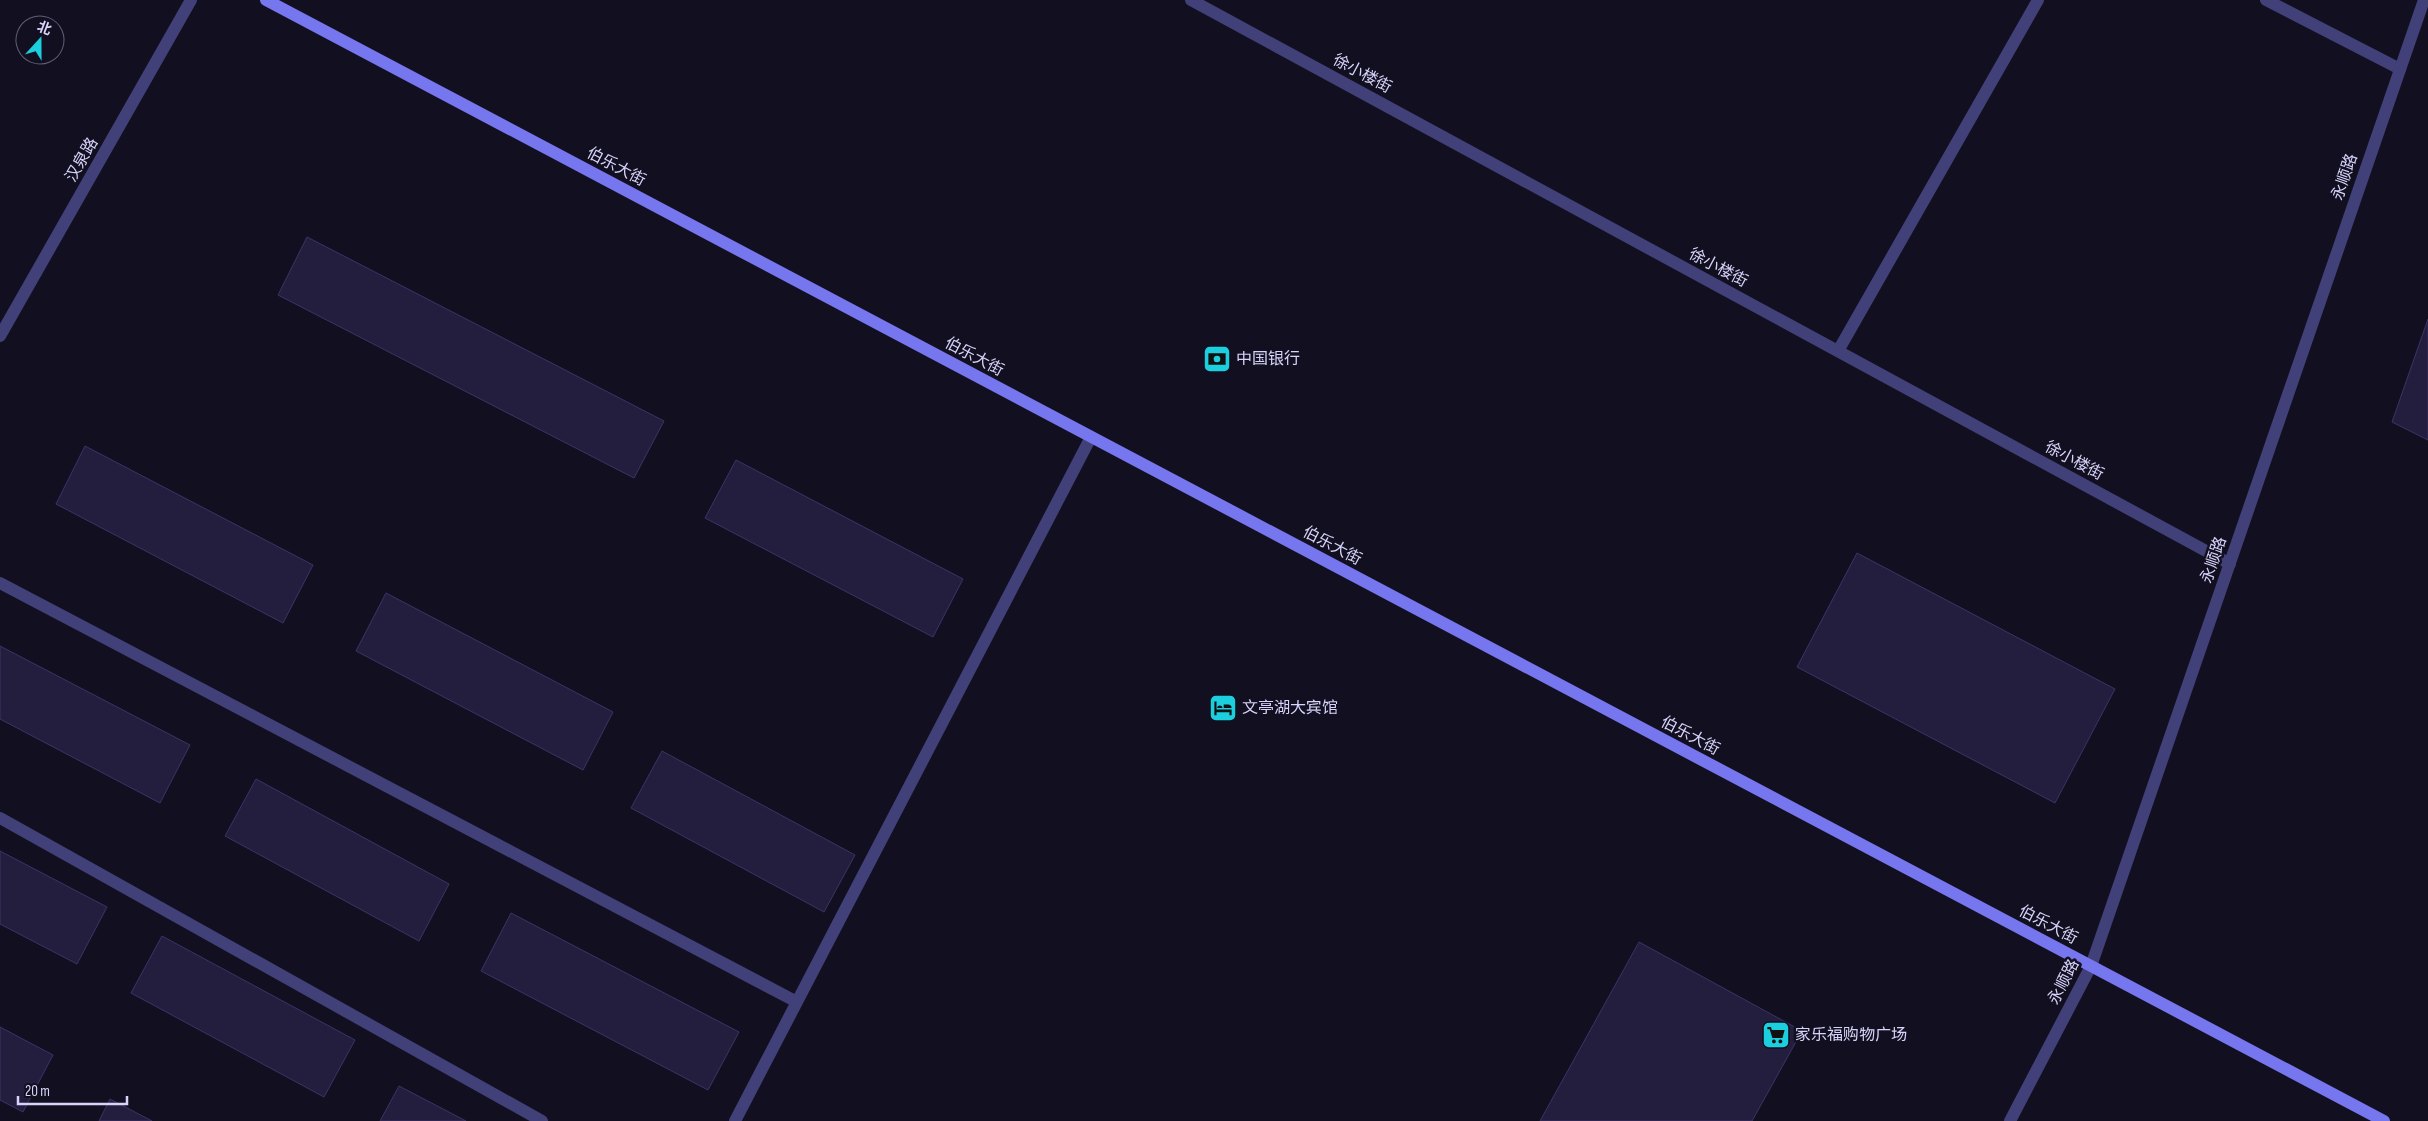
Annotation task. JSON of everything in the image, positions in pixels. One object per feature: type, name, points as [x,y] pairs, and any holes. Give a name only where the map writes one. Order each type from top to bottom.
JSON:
[{"type":"main road","name":"伯乐大街","points":[[266,0],[2384,1121]]},
{"type":"street","name":"汉泉路","points":[[0,336],[191,0]]},
{"type":"street","name":"徐小楼街","points":[[1191,0],[2230,564]]},
{"type":"street","points":[[1838,351],[2038,0]]},
{"type":"street","points":[[2266,0],[2400,70]]},
{"type":"street","name":"永顺路","points":[[2010,1121],[2091,966],[2424,0]]},
{"type":"street","points":[[735,1121],[1091,437]]},
{"type":"street","points":[[0,583],[797,1002]]},
{"type":"street","points":[[0,818],[542,1121]]},
{"type":"building","points":[[307,237],[664,421],[634,478],[278,295]]},
{"type":"building","points":[[2428,319],[2428,440],[2392,422]]},
{"type":"building","points":[[85,446],[313,565],[283,623],[56,504]]},
{"type":"building","points":[[736,460],[963,579],[933,637],[705,518]]},
{"type":"building","points":[[1857,553],[2115,689],[2055,803],[1797,667]]},
{"type":"building","points":[[386,593],[613,712],[583,770],[356,651]]},
{"type":"building","points":[[0,646],[190,745],[160,803],[0,719]]},
{"type":"building","points":[[662,751],[855,855],[824,912],[631,808]]},
{"type":"building","points":[[256,779],[449,884],[419,941],[225,836]]},
{"type":"building","points":[[0,851],[107,907],[77,964],[0,924]]},
{"type":"building","points":[[511,913],[739,1032],[708,1090],[481,971]]},
{"type":"building","points":[[162,936],[355,1040],[324,1097],[131,993]]},
{"type":"building","points":[[1639,942],[1802,1031],[1752,1121],[1540,1121]]},
{"type":"building","points":[[0,1027],[53,1055],[23,1112],[0,1100]]},
{"type":"building","points":[[399,1086],[466,1121],[380,1121]]},
{"type":"building","points":[[110,1099],[152,1121],[99,1121]]},
{"type":"place","name":"中国银行","points":[[1217,359]]},
{"type":"place","name":"文亭湖大宾馆","points":[[1223,708]]},
{"type":"place","name":"家乐福购物广场","points":[[1776,1035]]}]
